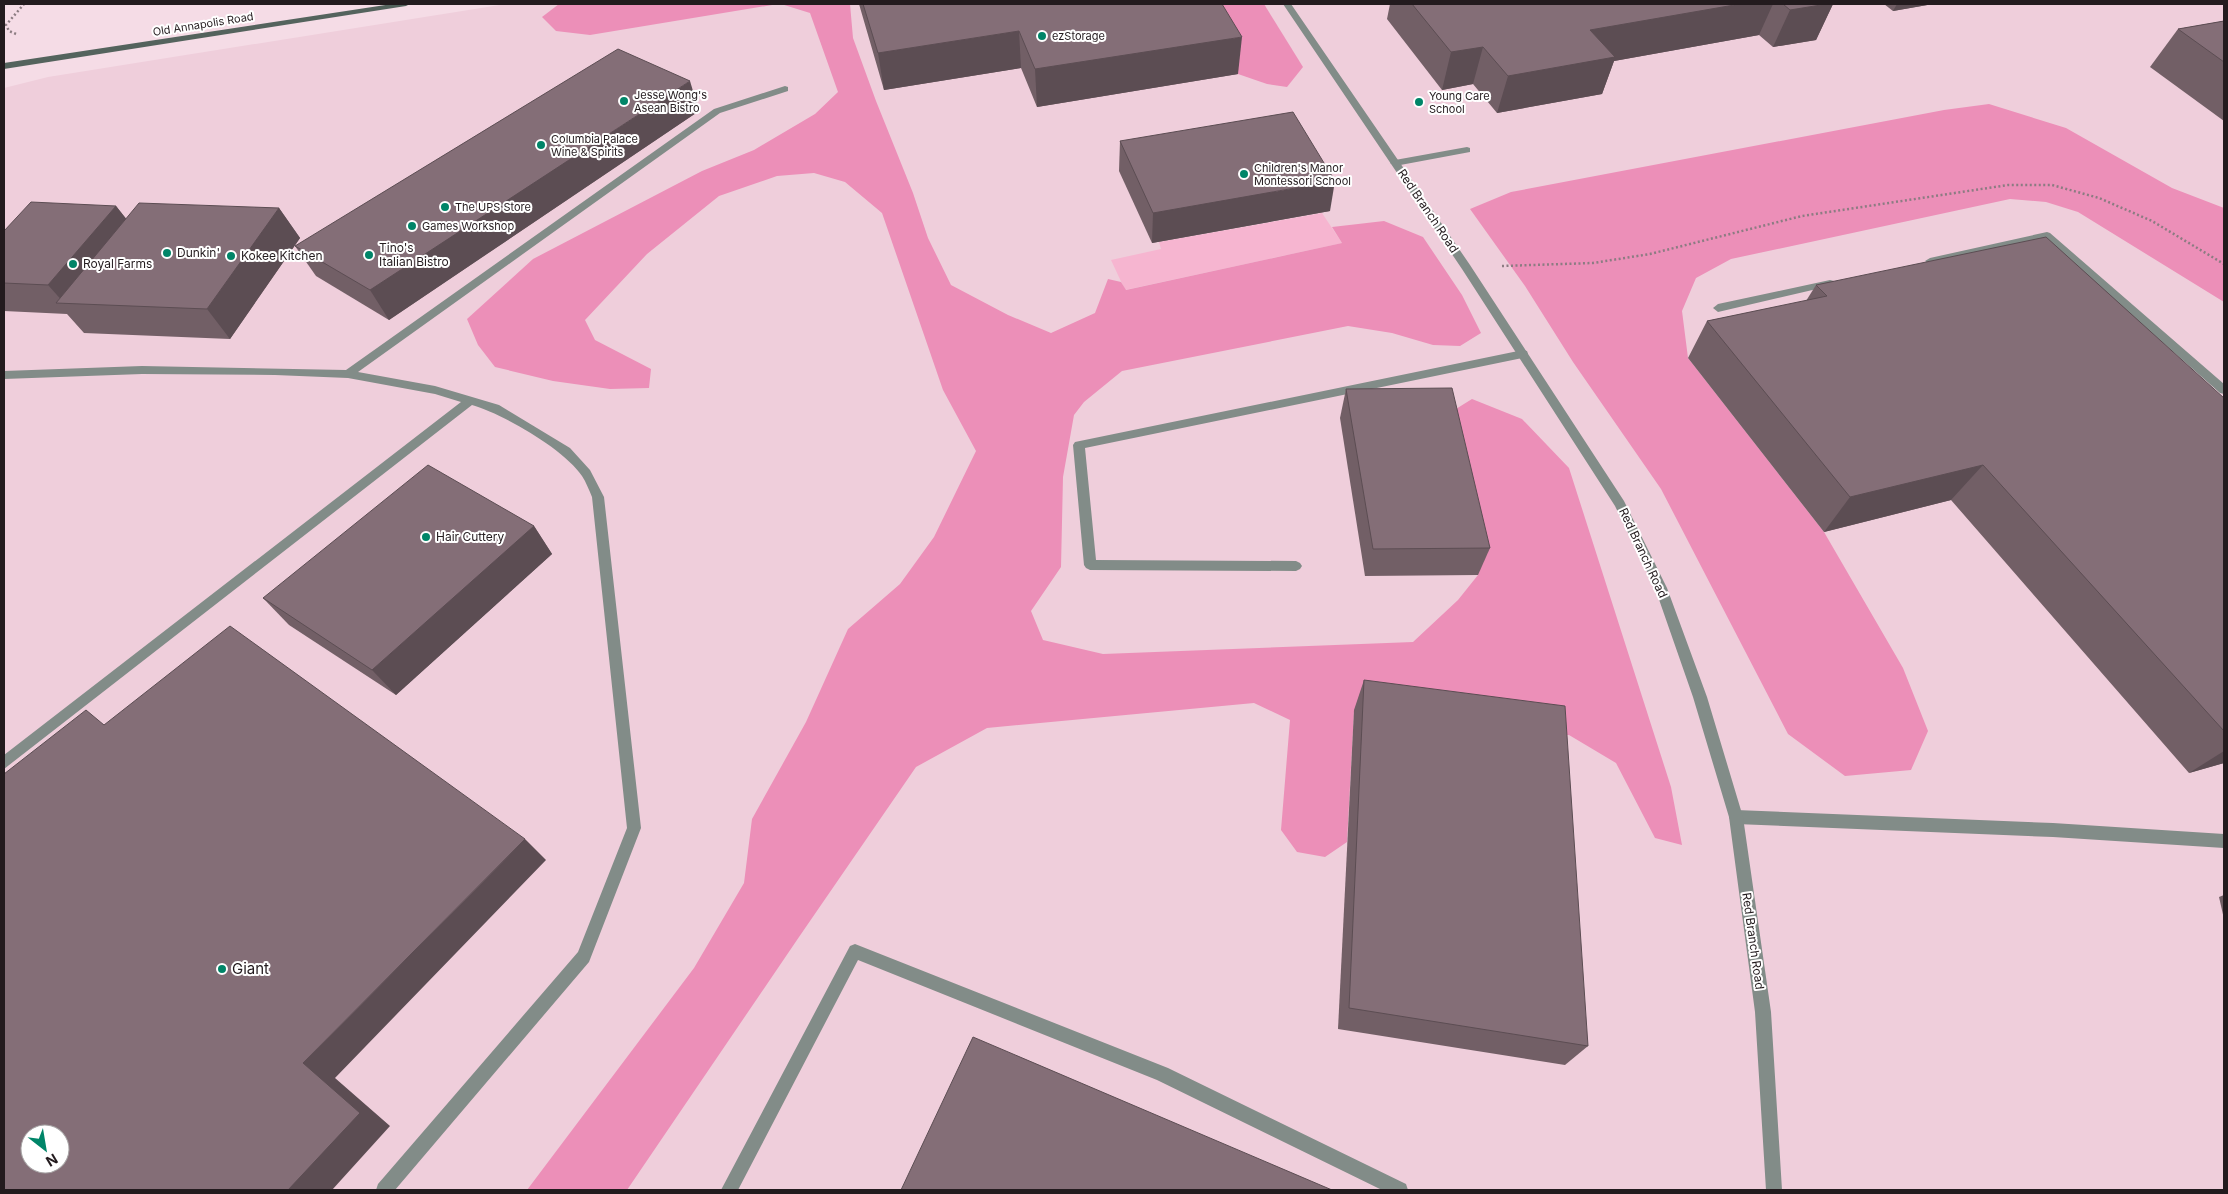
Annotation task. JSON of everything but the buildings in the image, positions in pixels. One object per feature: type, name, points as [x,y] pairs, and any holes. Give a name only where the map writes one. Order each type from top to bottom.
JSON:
[{"type":"main road","name":"Old Annapolis Road","points":[[4,66],[406,4]]},
{"type":"street","name":"Red Branch Road","points":[[1287,4],[1466,268],[1620,504],[1661,588],[1700,697],[1736,817],[1763,1012],[1774,1190]]},
{"type":"street","points":[[348,374],[717,111],[785,89]]},
{"type":"street","points":[[1395,163],[1466,150]]},
{"type":"street","points":[[1921,263],[2047,235],[2224,390]]},
{"type":"street","points":[[1718,308],[1844,280]]},
{"type":"street","points":[[1296,566],[1090,566],[1079,445],[1523,354]]},
{"type":"street","points":[[4,375],[142,370],[275,371],[348,374],[435,390],[495,408],[566,451],[586,473],[598,497],[634,828],[584,957],[384,1190]]},
{"type":"street","points":[[4,762],[470,400]]},
{"type":"street","points":[[1736,817],[2052,830],[2224,841]]},
{"type":"street","points":[[729,1190],[854,951],[1162,1074],[1400,1190]]},
{"type":"path","points":[[18,35],[9,31],[6,26],[24,4]]},
{"type":"path","points":[[1466,268],[1593,263],[1650,254],[1802,216],[2008,185],[2052,185],[2099,198],[2152,221],[2224,264]]},
{"type":"shaded area","points":[[506,4],[2224,4],[2224,1190],[4,1190],[4,88],[48,77]]},
{"type":"shaded area","points":[[559,4],[778,4],[590,35],[556,31],[542,17]]},
{"type":"shaded area","points":[[781,4],[850,4],[853,38],[913,193],[928,238],[951,285],[1008,315],[1051,333],[1095,313],[1108,279],[1121,282],[1126,290],[1342,243],[1332,227],[1384,221],[1423,237],[1462,295],[1481,333],[1460,346],[1433,345],[1392,333],[1348,326],[1122,371],[1084,402],[1074,415],[1063,477],[1061,567],[1031,611],[1043,640],[1103,654],[1413,642],[1458,600],[1478,575],[1443,417],[1472,399],[1522,419],[1569,468],[1671,787],[1682,845],[1655,838],[1616,763],[1569,735],[1547,736],[1354,711],[1347,842],[1325,857],[1297,852],[1281,830],[1290,720],[1254,703],[987,728],[916,767],[627,1190],[527,1190],[694,968],[744,883],[752,819],[806,722],[848,629],[900,584],[934,537],[976,451],[943,390],[882,213],[845,182],[814,173],[777,176],[719,196],[647,254],[585,320],[595,340],[651,369],[649,388],[610,389],[553,381],[495,367],[478,345],[467,319],[533,259],[702,171],[754,150],[815,114],[838,92],[810,13]]},
{"type":"shaded area","points":[[1197,4],[1264,4],[1303,67],[1287,87],[1267,84],[1238,74]]},
{"type":"shaded area","points":[[1989,104],[2066,128],[2172,188],[2224,208],[2224,302],[2078,212],[2046,202],[2010,199],[1731,259],[1696,278],[1682,311],[1688,358],[1824,532],[1903,668],[1928,731],[1911,770],[1845,776],[1788,734],[1661,489],[1573,362],[1525,286],[1470,209],[1511,192],[1944,110]]},
{"type":"shaded area","points":[[1322,213],[1342,243],[1125,290],[1111,260],[1161,249],[1159,242]]},
{"type":"place","name":"ezStorage","points":[[1042,36]]},
{"type":"place","name":"Jesse Wong's Asean Bistro","points":[[624,101]]},
{"type":"place","name":"Young Care School","points":[[1419,102]]},
{"type":"place","name":"Columbia Palace Wine & Spirits","points":[[541,145]]},
{"type":"place","name":"Children's Manor Montessori School","points":[[1244,174]]},
{"type":"place","name":"The UPS Store","points":[[445,207]]},
{"type":"place","name":"Games Workshop","points":[[412,226]]},
{"type":"place","name":"Dunkin'","points":[[167,253]]},
{"type":"place","name":"Tino's Italian Bistro","points":[[369,255]]},
{"type":"place","name":"Kokee Kitchen","points":[[231,256]]},
{"type":"place","name":"Royal Farms","points":[[73,264]]},
{"type":"place","name":"Hair Cuttery","points":[[426,537]]},
{"type":"place","name":"Giant","points":[[222,969]]}]
